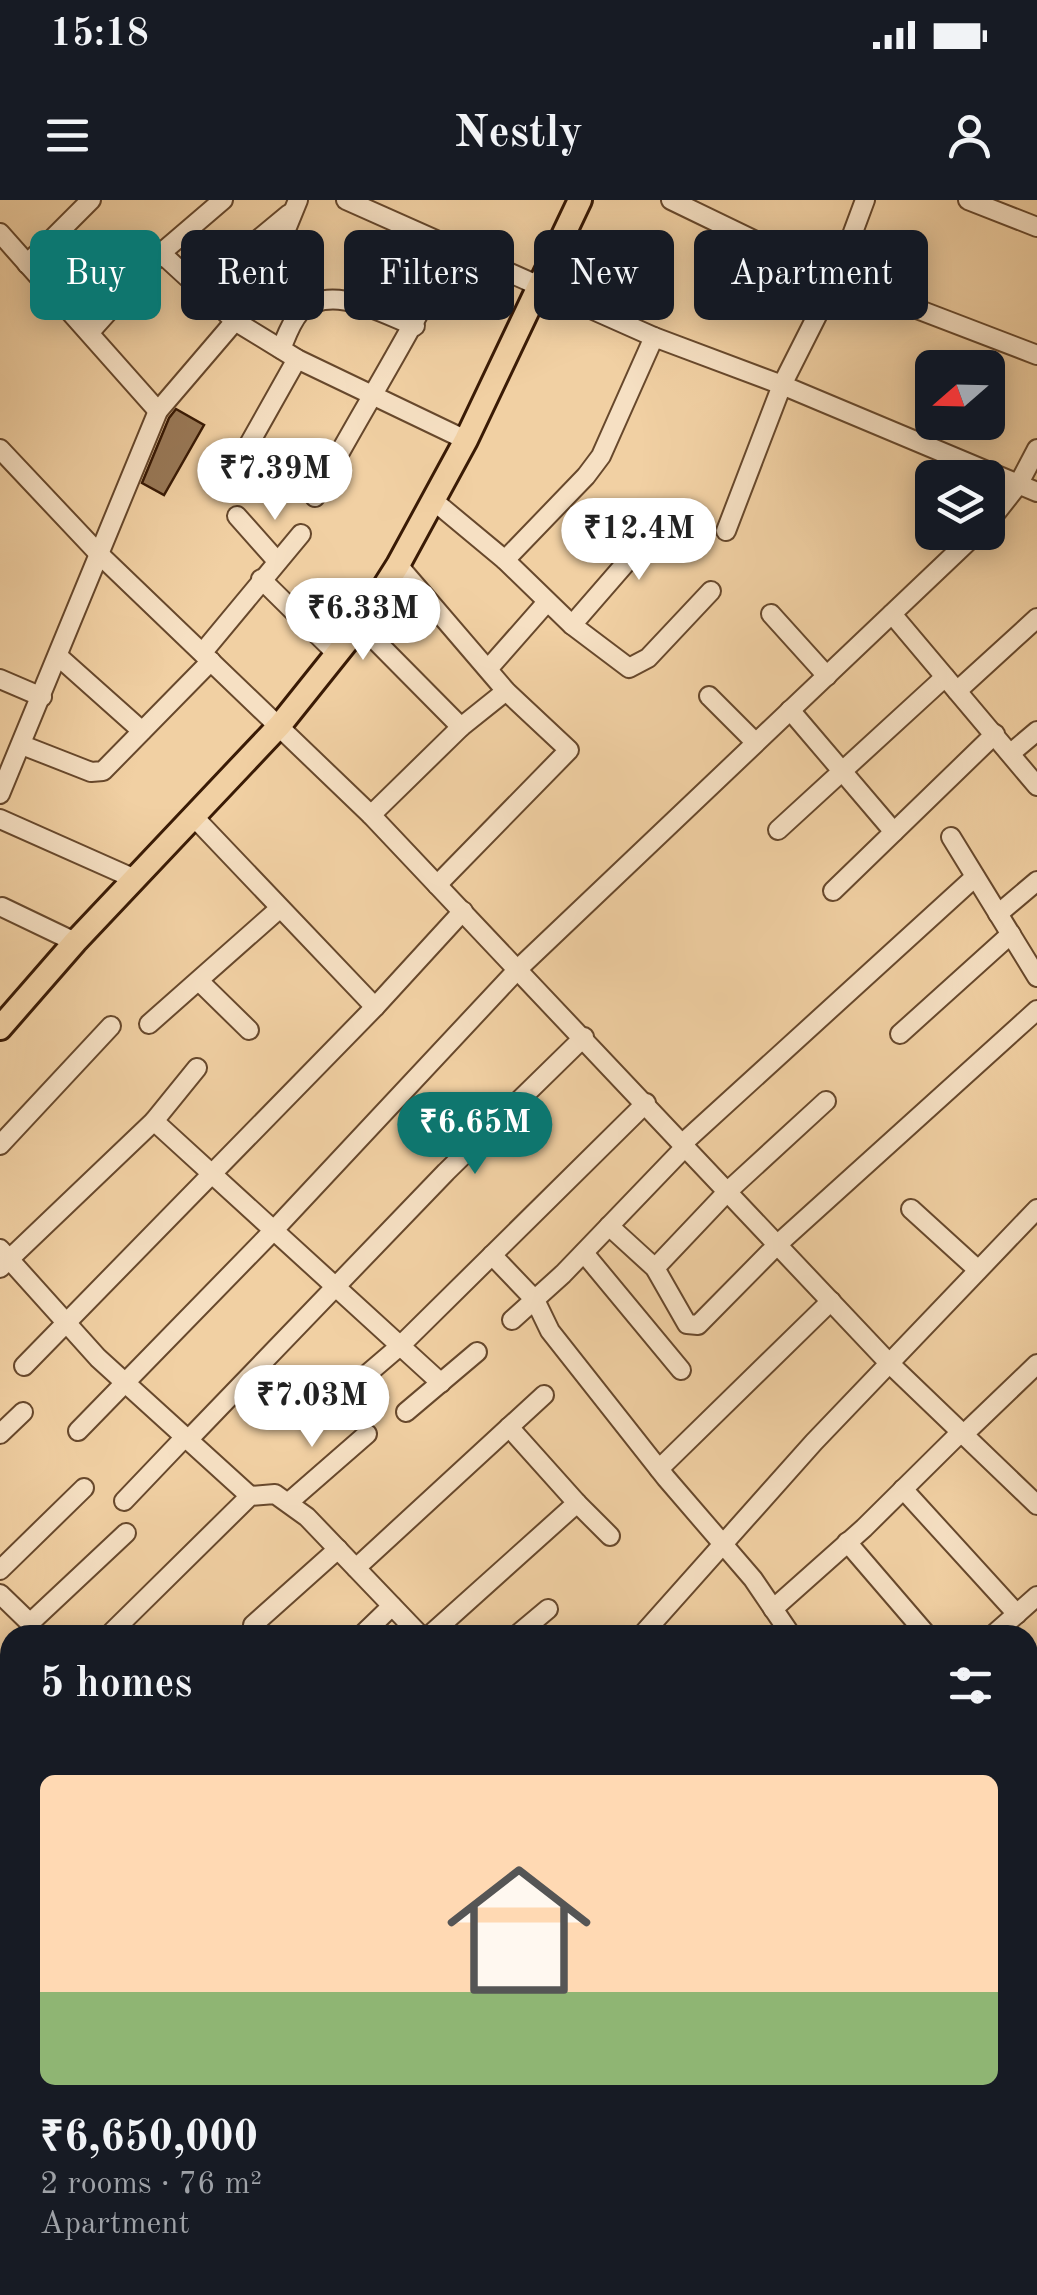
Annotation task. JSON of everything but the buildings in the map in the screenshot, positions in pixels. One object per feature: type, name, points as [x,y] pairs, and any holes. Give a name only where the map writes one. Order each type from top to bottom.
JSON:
[{"type":"main road","points":[[566,230],[580,200]]},
{"type":"main road","points":[[0,1028],[75,942],[280,725],[360,625],[434,501],[534,299]]},
{"type":"street","points":[[27,264],[91,200]]},
{"type":"street","points":[[181,270],[161,253],[223,200]]},
{"type":"street","points":[[346,200],[416,230]]},
{"type":"street","points":[[671,200],[734,230]]},
{"type":"street","points":[[853,230],[865,200]]},
{"type":"street","points":[[968,200],[1009,207],[1037,226]]},
{"type":"street","points":[[267,230],[296,205]]},
{"type":"street","points":[[0,794],[158,411],[235,321],[278,249],[296,205]]},
{"type":"street","points":[[0,233],[158,411]]},
{"type":"street","points":[[243,454],[289,354],[301,311],[336,299],[415,326]]},
{"type":"street","points":[[928,314],[1037,356]]},
{"type":"street","points":[[90,332],[101,320]]},
{"type":"street","points":[[315,496],[370,394],[418,320]]},
{"type":"street","points":[[615,320],[782,384],[1037,492]]},
{"type":"street","points":[[726,530],[782,384],[814,320]]},
{"type":"street","points":[[235,321],[289,354],[466,440]]},
{"type":"street","points":[[505,560],[601,456],[654,337]]},
{"type":"street","points":[[0,449],[100,555],[372,815],[889,1363],[1034,1495]]},
{"type":"street","points":[[1005,502],[1037,449]]},
{"type":"street","points":[[434,501],[505,560],[572,624],[630,668],[638,666],[711,591]]},
{"type":"street","points":[[572,624],[670,511]]},
{"type":"street","points":[[237,516],[277,561]]},
{"type":"street","points":[[22,745],[97,772],[109,766],[207,656],[261,579],[302,534]]},
{"type":"street","points":[[78,1431],[273,1231],[519,968],[959,550]]},
{"type":"street","points":[[398,565],[506,691],[570,750],[438,885]]},
{"type":"street","points":[[261,579],[336,654]]},
{"type":"street","points":[[488,669],[548,602]]},
{"type":"street","points":[[771,614],[827,676]]},
{"type":"street","points":[[892,614],[1037,786]]},
{"type":"street","points":[[778,830],[842,771],[1037,618]]},
{"type":"street","points":[[360,625],[462,727]]},
{"type":"street","points":[[59,658],[142,731]]},
{"type":"street","points":[[0,679],[42,697]]},
{"type":"street","points":[[372,815],[462,727],[506,691]]},
{"type":"street","points":[[709,696],[756,742]]},
{"type":"street","points":[[790,710],[894,832]]},
{"type":"street","points":[[1011,754],[1037,731]]},
{"type":"street","points":[[833,891],[995,734]]},
{"type":"street","points":[[194,818],[375,1006]]},
{"type":"street","points":[[0,820],[135,879]]},
{"type":"street","points":[[950,838],[1037,977]]},
{"type":"street","points":[[512,1320],[584,1253],[685,1144],[975,877]]},
{"type":"street","points":[[998,914],[1037,881]]},
{"type":"street","points":[[2,907],[75,942]]},
{"type":"street","points":[[149,1024],[279,909]]},
{"type":"street","points":[[24,1366],[214,1174],[463,911]]},
{"type":"street","points":[[900,1034],[1010,934]]},
{"type":"street","points":[[199,980],[250,1030]]},
{"type":"street","points":[[609,1226],[655,1268],[692,1327],[1037,1010]]},
{"type":"street","points":[[0,1145],[111,1026]]},
{"type":"street","points":[[124,1501],[584,1037]]},
{"type":"street","points":[[198,1068],[154,1121],[3,1259],[125,1382],[250,1496]]},
{"type":"street","points":[[655,1268],[728,1191],[826,1101]]},
{"type":"street","points":[[324,1411],[400,1346],[646,1103]]},
{"type":"street","points":[[154,1121],[441,1383]]},
{"type":"street","points":[[911,1209],[978,1270]]},
{"type":"street","points":[[651,1625],[889,1363],[1037,1209]]},
{"type":"street","points":[[584,1253],[680,1370]]},
{"type":"street","points":[[492,1255],[535,1300],[550,1332],[723,1542],[784,1625]]},
{"type":"street","points":[[659,1469],[832,1301]]},
{"type":"street","points":[[406,1412],[477,1352]]},
{"type":"street","points":[[774,1609],[1037,1364]]},
{"type":"street","points":[[356,1568],[544,1395]]},
{"type":"street","points":[[0,1434],[22,1412]]},
{"type":"street","points":[[509,1427],[610,1536]]},
{"type":"street","points":[[290,1502],[367,1434]]},
{"type":"street","points":[[0,1570],[84,1488]]},
{"type":"street","points":[[903,1489],[1016,1614]]},
{"type":"street","points":[[119,1625],[250,1496],[274,1494],[290,1502],[410,1625]]},
{"type":"street","points":[[441,1625],[577,1503]]},
{"type":"street","points":[[0,1594],[30,1624],[126,1532]]},
{"type":"street","points":[[848,1542],[919,1625]]},
{"type":"street","points":[[253,1625],[338,1549]]},
{"type":"street","points":[[1004,1625],[1037,1596]]},
{"type":"street","points":[[372,1625],[392,1606]]},
{"type":"street","points":[[529,1625],[548,1608]]}]
